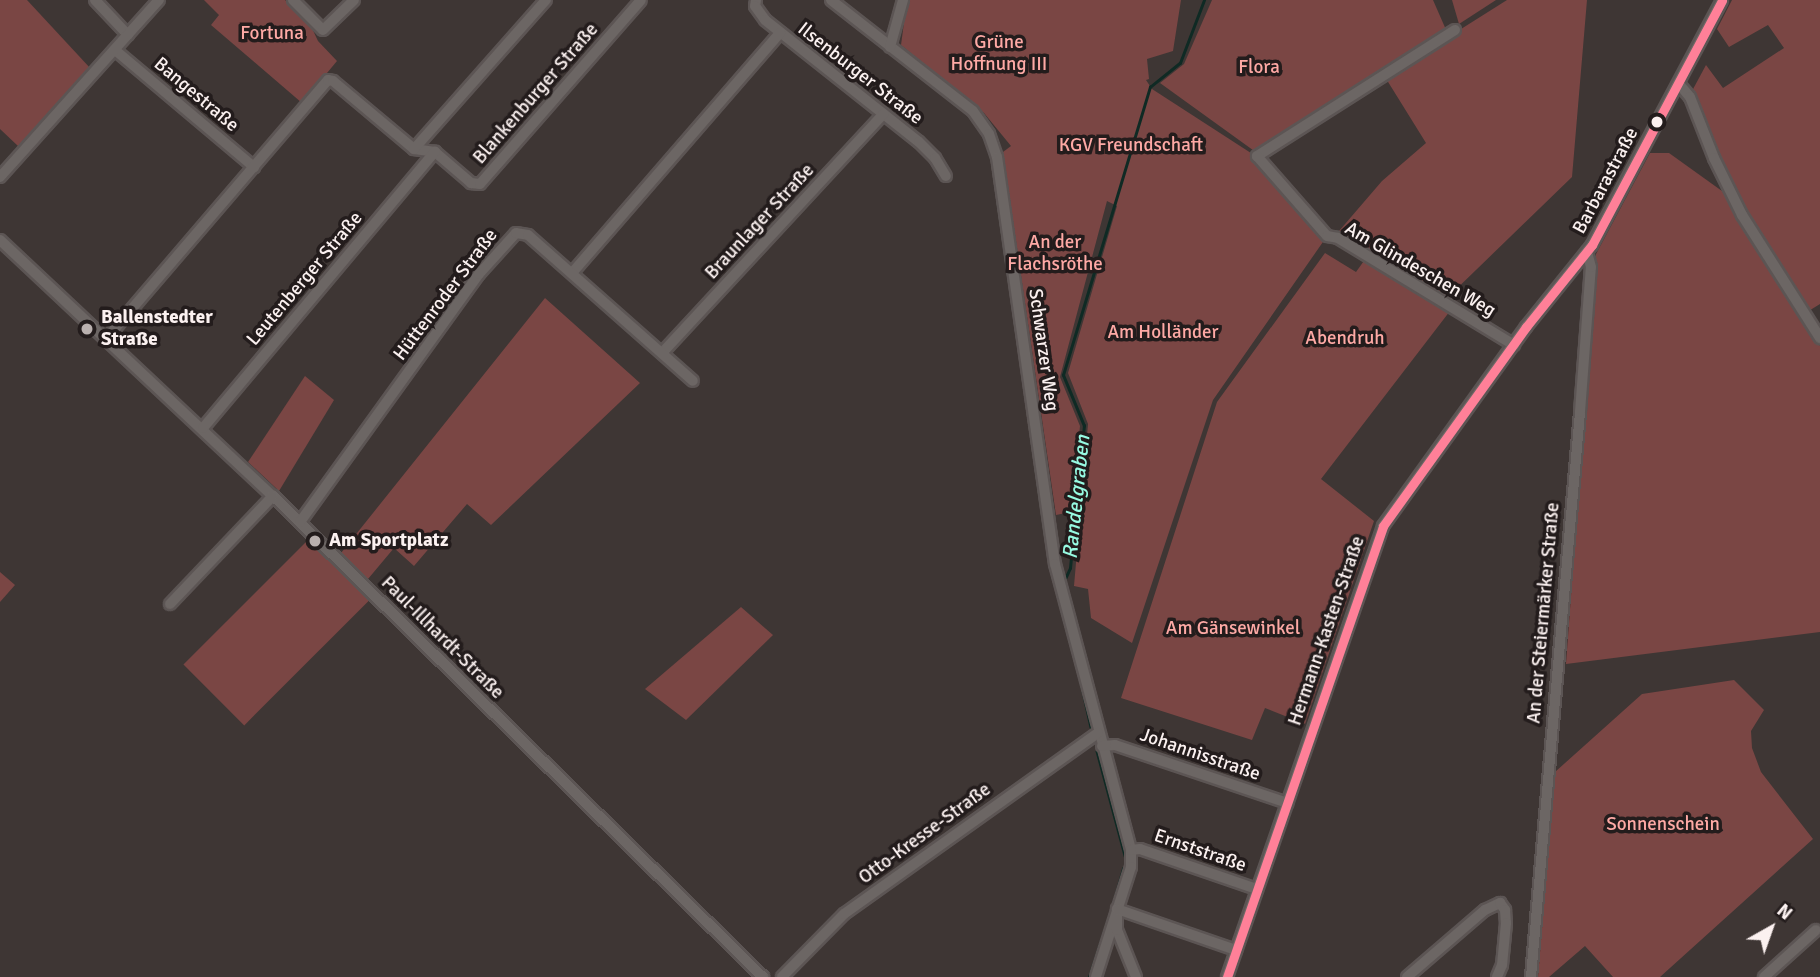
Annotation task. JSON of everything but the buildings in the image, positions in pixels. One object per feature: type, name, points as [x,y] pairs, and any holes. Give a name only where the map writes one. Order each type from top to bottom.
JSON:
[{"type":"street","points":[[95,0],[128,35]]},
{"type":"street","points":[[0,177],[159,0]]},
{"type":"street","points":[[293,0],[323,30],[354,0]]},
{"type":"street","points":[[414,149],[546,0]]},
{"type":"street","name":"Blankenburger Straße","points":[[435,152],[471,183],[482,183],[641,0]]},
{"type":"street","name":"Ilsenburger Straße","points":[[756,0],[758,13],[919,142],[935,158],[947,176]]},
{"type":"street","name":"Schwarzer Weg","points":[[831,0],[973,111],[982,121],[993,143],[1005,196],[1058,574],[1098,733]]},
{"type":"street","points":[[890,47],[902,0]]},
{"type":"street","name":"Barbarastraße","points":[[1576,264],[1587,252],[1721,0]]},
{"type":"street","name":"Am Glindeschen Weg","points":[[1455,30],[1257,156],[1327,236],[1338,239],[1514,345]]},
{"type":"street","points":[[572,273],[780,33]]},
{"type":"street","name":"Bangestraße","points":[[115,50],[254,167]]},
{"type":"street","points":[[106,339],[330,80],[414,149],[435,152]]},
{"type":"street","points":[[1679,83],[1690,97],[1714,158],[1742,215],[1820,338]]},
{"type":"street","name":"Braunlager Straße","points":[[663,353],[883,114]]},
{"type":"street","name":"Leutenberger Straße","points":[[202,428],[435,152]]},
{"type":"street","name":"Hüttenroder Straße","points":[[300,522],[479,274],[512,236],[519,232],[528,235],[693,381]]},
{"type":"street","name":"Paul-Illhardt-Straße","points":[[0,240],[300,522],[763,977]]},
{"type":"street","name":"An der Steiermärker Straße","points":[[1531,977],[1591,267],[1587,252]]},
{"type":"street","name":"Hermann-Kasten-Straße","points":[[1227,977],[1383,526],[1576,264]]},
{"type":"street","points":[[170,604],[273,496]]},
{"type":"street","points":[[1096,977],[1130,867],[1131,850],[1098,733]]},
{"type":"street","name":"Otto-Kresse-Straße","points":[[782,977],[844,914],[1098,733]]},
{"type":"street","name":"Johannisstraße","points":[[1102,746],[1115,745],[1287,803]]},
{"type":"street","name":"Ernststraße","points":[[1131,850],[1140,849],[1257,889]]},
{"type":"street","points":[[1407,977],[1485,910],[1500,903],[1505,910],[1506,923],[1502,965],[1497,977]]},
{"type":"street","points":[[1117,909],[1236,950]]},
{"type":"street","points":[[1117,909],[1117,930],[1136,977]]},
{"type":"street","points":[[1764,977],[1816,930]]},
{"type":"green space","points":[[0,0],[27,0],[91,69],[18,146],[0,129]]},
{"type":"green space","name":"Fortuna","points":[[204,0],[285,0],[310,24],[318,41],[337,61],[302,103],[211,25],[219,15]]},
{"type":"green space","points":[[907,0],[1181,0],[1173,51],[1147,59],[1149,79],[1146,80],[1152,89],[1254,155],[1325,239],[1213,400],[1132,643],[1091,618],[1088,589],[1074,586],[1088,424],[1068,373],[1117,206],[1107,201],[1060,377],[1080,426],[1071,512],[1056,515],[1003,152],[1011,146],[984,113],[901,45]]},
{"type":"green space","name":"Flora","points":[[1212,0],[1433,0],[1447,32],[1257,153],[1160,83],[1184,64]]},
{"type":"green space","points":[[1452,0],[1496,0],[1459,24]]},
{"type":"green space","points":[[1507,0],[1587,0],[1572,177],[1444,301],[1339,231],[1382,181],[1426,143],[1385,77]]},
{"type":"green space","points":[[1732,0],[1820,0],[1820,304],[1807,312],[1745,213],[1714,150],[1692,91],[1706,65],[1723,88],[1784,48],[1768,25],[1729,47],[1717,29]]},
{"type":"green space","points":[[1650,153],[1669,153],[1722,191],[1820,346],[1820,632],[1566,664],[1596,254]]},
{"type":"green space","points":[[1325,253],[1356,272],[1366,258],[1450,311],[1321,479],[1374,521],[1305,724],[1265,708],[1252,740],[1121,698],[1217,402]]},
{"type":"green space","points":[[545,298],[640,383],[491,525],[467,504],[414,566],[394,548],[368,579],[341,553]]},
{"type":"green space","points":[[305,376],[334,400],[279,491],[248,462]]},
{"type":"green space","points":[[310,538],[371,599],[244,725],[183,665]]},
{"type":"green space","points":[[0,572],[15,585],[0,602]]},
{"type":"green space","points":[[741,607],[773,635],[686,720],[645,689]]},
{"type":"green space","name":"Sonnenschein","points":[[1734,680],[1764,710],[1751,731],[1752,748],[1761,772],[1813,839],[1660,977],[1613,977],[1585,946],[1549,977],[1538,977],[1555,772],[1642,694]]},
{"type":"waterway","name":"Randelgraben","points":[[1064,581],[1070,568],[1084,426],[1063,375],[1150,87],[1180,63],[1204,0]]},
{"type":"waterway","name":"Randelgraben","points":[[1059,586],[1056,588],[1068,632]]},
{"type":"waterway","name":"Randelgraben","points":[[1078,669],[1091,727]]},
{"type":"waterway","name":"Randelgraben","points":[[1097,751],[1126,859]]},
{"type":"waterway","name":"Randelgraben","points":[[1112,907],[1123,869]]},
{"type":"waterway","name":"Randelgraben","points":[[1089,977],[1109,916]]},
{"type":"transit line","points":[[1227,977],[1383,526],[1526,327],[1592,245],[1722,0]]},
{"type":"place","name":"Ballenstedter Straße","points":[[87,329]]},
{"type":"place","name":"Am Sportplatz","points":[[315,541]]},
{"type":"park label","name":"Grüne Hoffnung III","points":[[999,54]]},
{"type":"park label","name":"KGV Freundschaft","points":[[1131,146]]},
{"type":"park label","name":"An der Flachsröthe","points":[[1055,254]]},
{"type":"park label","name":"Am Holländer","points":[[1163,333]]},
{"type":"park label","name":"Abendruh","points":[[1345,339]]},
{"type":"park label","name":"Am Gänsewinkel","points":[[1233,629]]}]
